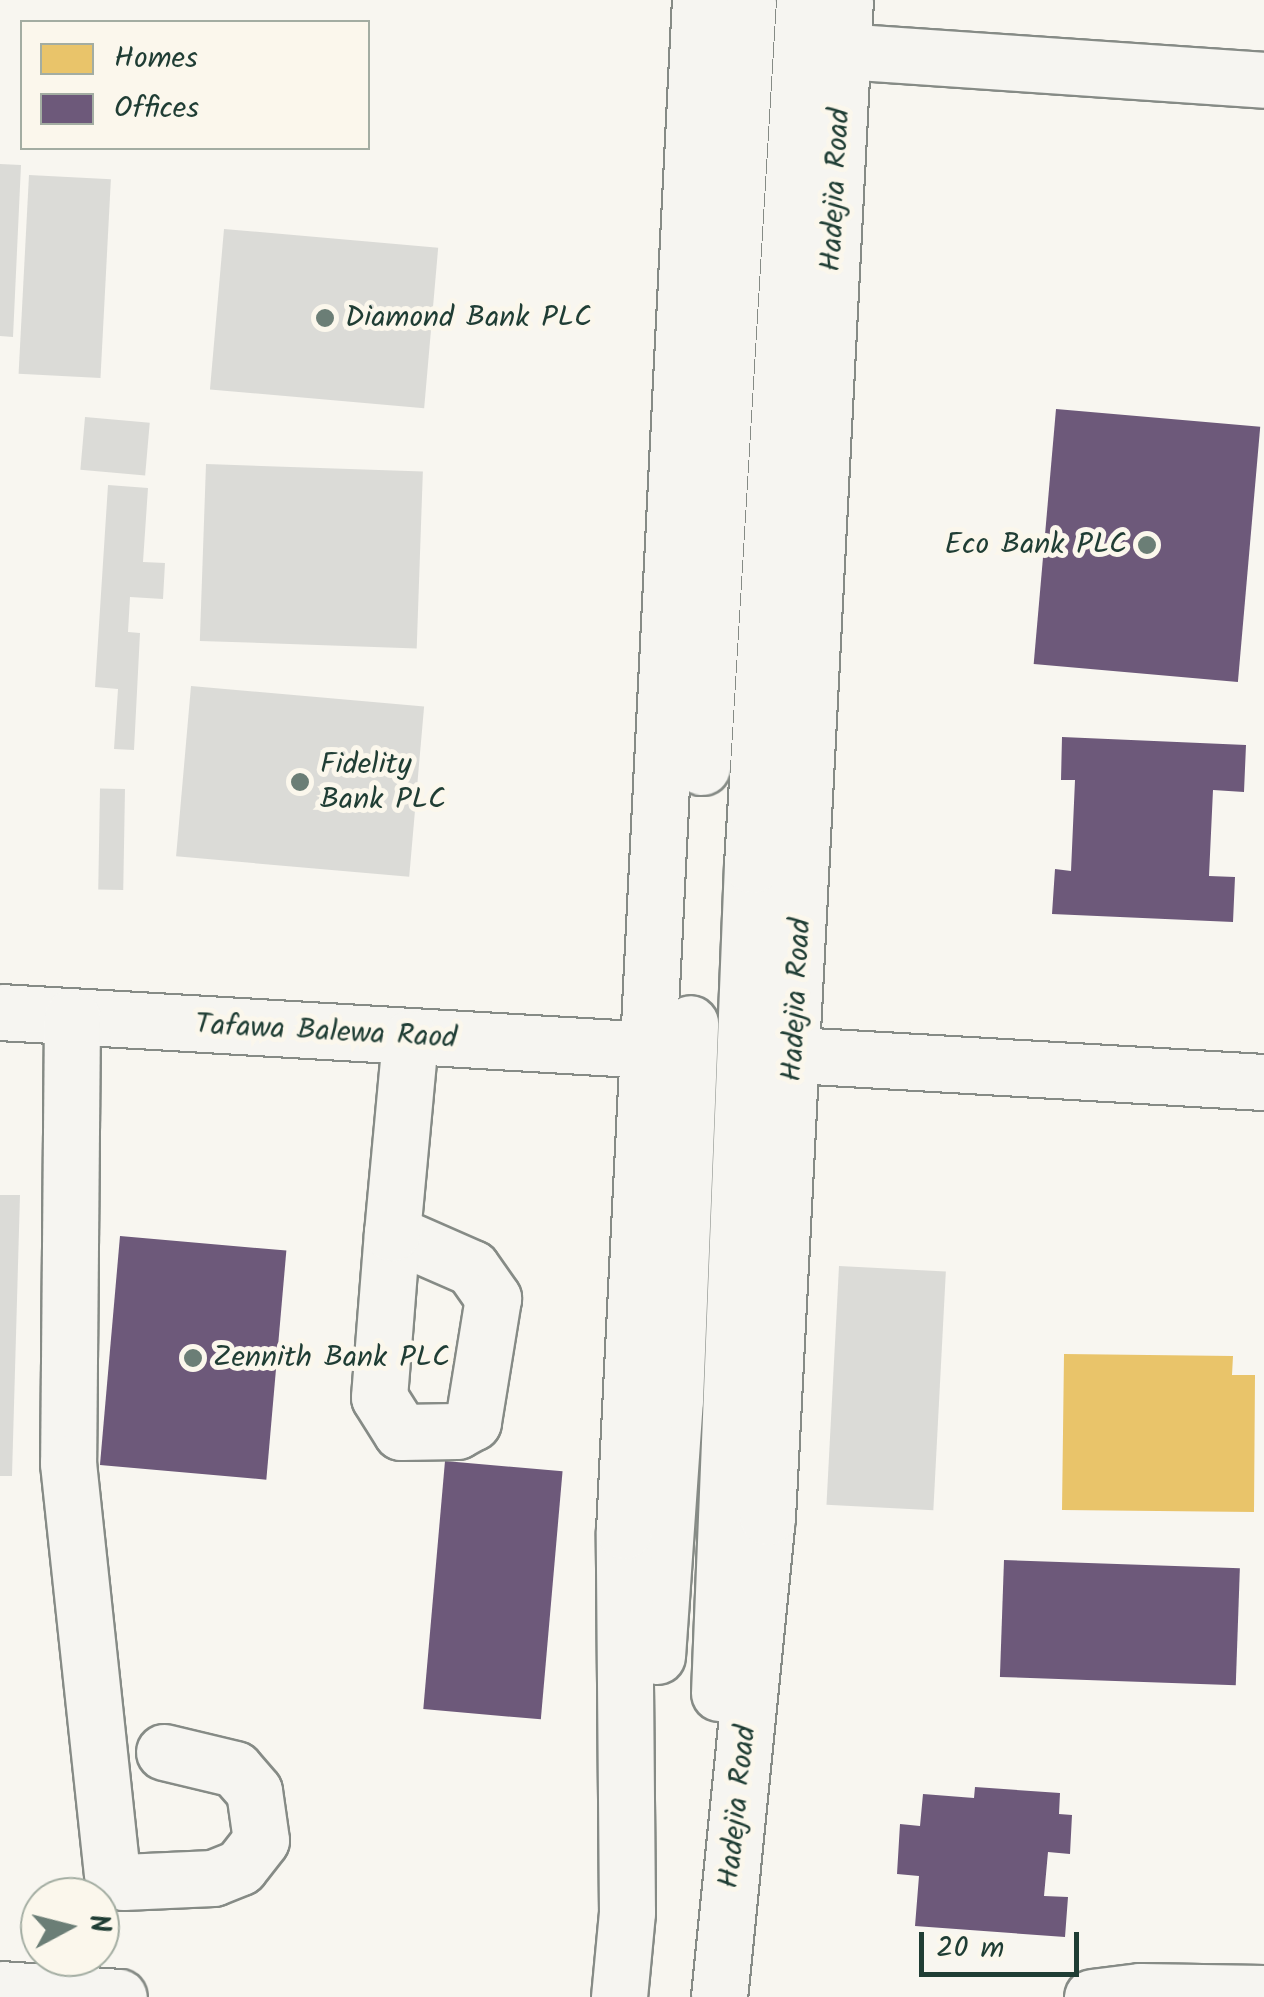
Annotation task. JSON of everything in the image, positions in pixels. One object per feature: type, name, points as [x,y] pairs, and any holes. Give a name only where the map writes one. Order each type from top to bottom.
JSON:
[{"type":"main road","points":[[627,1912],[624,1531],[651,1050],[700,0]]},
{"type":"main road","points":[[619,1997],[659,1635],[748,0]]},
{"type":"main road","points":[[730,1891],[716,1652],[752,865],[804,0]]},
{"type":"main road","points":[[844,26],[1264,80]]},
{"type":"main road","name":"Hadejia Road","points":[[720,1997],[767,1517],[795,1055],[844,26]]},
{"type":"main road","name":"Tafawa Balewa Raod","points":[[0,1012],[651,1050]]},
{"type":"main road","points":[[72,1016],[68,1463],[112,1872],[122,1882],[212,1878],[240,1867],[261,1840],[254,1791],[235,1769],[164,1752]]},
{"type":"main road","points":[[392,1233],[410,1038]]},
{"type":"main road","points":[[795,1055],[1264,1082]]},
{"type":"main road","points":[[0,1989],[119,1997]]},
{"type":"main road","points":[[1092,1997],[1140,1990],[1264,1993]]},
{"type":"building: Homes","points":[[1064,1354],[1233,1356],[1232,1375],[1255,1375],[1254,1512],[1062,1510]]},
{"type":"building: Offices","name":"Eco Bank PLC","points":[[1056,409],[1260,427],[1238,682],[1034,664]]},
{"type":"building: Offices","points":[[1062,737],[1246,745],[1244,792],[1213,790],[1209,876],[1235,877],[1233,922],[1052,914],[1055,869],[1071,871],[1075,780],[1061,780]]},
{"type":"building: Offices","name":"Zennith Bank PLC","points":[[120,1236],[286,1251],[266,1480],[100,1465]]},
{"type":"building: Offices","points":[[445,1461],[563,1471],[541,1719],[423,1709]]},
{"type":"building: Offices","points":[[1004,1560],[1240,1568],[1236,1685],[1000,1677]]},
{"type":"building: Offices","points":[[975,1787],[1060,1793],[1059,1814],[1072,1815],[1070,1854],[1048,1852],[1044,1896],[1068,1897],[1065,1937],[915,1926],[919,1876],[897,1874],[900,1824],[920,1826],[923,1794],[974,1798]]},
{"type":"building: Other","points":[[0,164],[21,165],[13,337],[0,336]]},
{"type":"building: Other","points":[[29,175],[111,179],[100,378],[19,374]]},
{"type":"building: Other","name":"Diamond Bank PLC","points":[[224,229],[438,248],[424,408],[210,389]]},
{"type":"building: Other","points":[[85,417],[150,423],[145,475],[80,470]]},
{"type":"building: Other","points":[[206,464],[423,472],[417,648],[200,641]]},
{"type":"building: Other","points":[[108,485],[148,488],[143,562],[165,563],[163,599],[130,597],[128,632],[140,633],[134,750],[114,749],[118,689],[95,687]]},
{"type":"building: Other","name":"Fidelity Bank PLC","points":[[191,686],[424,706],[409,877],[176,856]]},
{"type":"building: Other","points":[[100,789],[125,789],[123,890],[98,890]]},
{"type":"building: Other","points":[[0,1195],[20,1195],[12,1476],[0,1476]]},
{"type":"building: Other","points":[[839,1266],[946,1272],[933,1510],[826,1505]]},
{"type":"place","name":"Diamond Bank PLC","points":[[325,318]]},
{"type":"place","name":"Eco Bank PLC","points":[[1147,545]]},
{"type":"place","name":"Fidelity Bank PLC","points":[[300,782]]},
{"type":"place","name":"Zennith Bank PLC","points":[[193,1358]]}]
